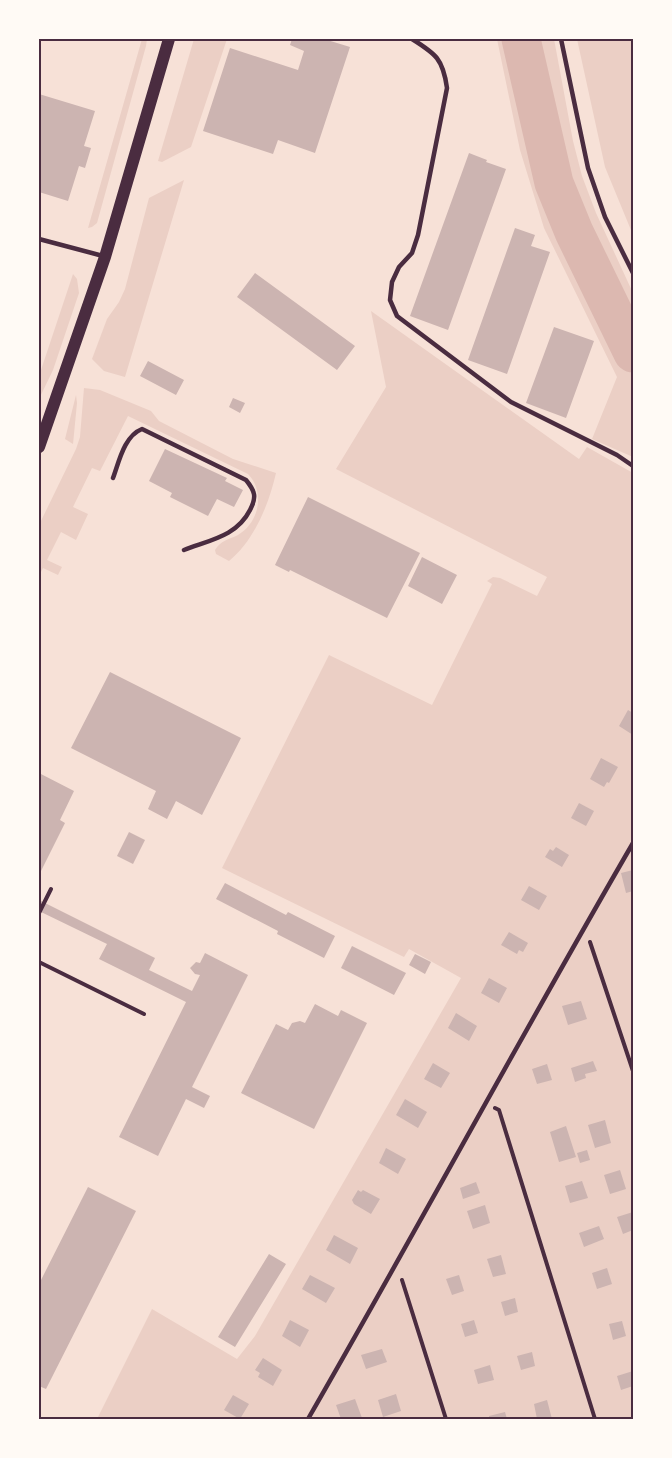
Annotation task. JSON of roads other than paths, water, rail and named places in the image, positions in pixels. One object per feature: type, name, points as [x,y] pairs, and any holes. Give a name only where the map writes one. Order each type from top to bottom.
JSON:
[{"type":"main road","points":[[39,447],[105,257],[169,39]]},
{"type":"lane","points":[[412,39],[433,52],[445,69],[447,88],[418,235],[412,253],[399,267],[392,282],[390,300],[397,316],[511,402],[617,455],[633,466]]},
{"type":"lane","points":[[561,39],[588,168],[605,217],[633,273]]},
{"type":"lane","points":[[39,239],[105,257]]},
{"type":"lane","points":[[113,478],[130,438],[136,431],[142,429],[246,480],[255,493],[255,498],[246,519],[239,527],[184,550]]},
{"type":"lane","points":[[308,1419],[633,843]]},
{"type":"waterway","points":[[521,39],[554,183],[574,232],[633,353]]}]
